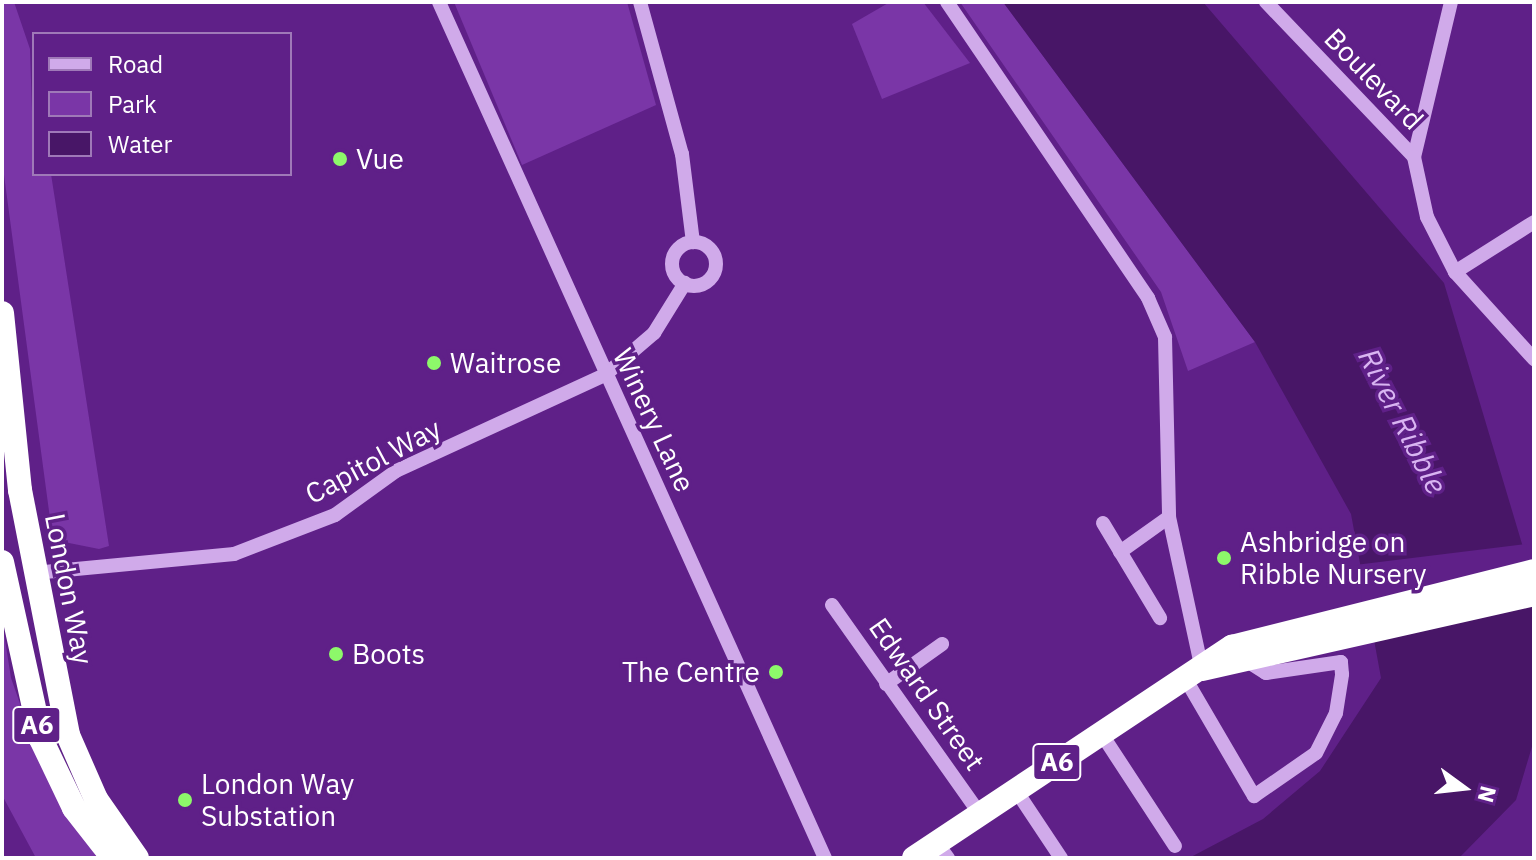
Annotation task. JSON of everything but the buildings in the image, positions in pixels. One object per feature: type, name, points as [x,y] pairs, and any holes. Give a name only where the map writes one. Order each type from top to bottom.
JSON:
[{"type":"highway","name":"London Way","points":[[2,313],[34,573],[68,735],[96,799],[137,858]]},
{"type":"highway","name":"A6","points":[[34,573],[3,568],[41,739],[74,808],[113,858]]},
{"type":"highway","name":"A6","points":[[1194,674],[1250,663],[1368,622],[1534,571]]},
{"type":"highway","name":"A6","points":[[914,858],[942,850],[979,813],[1232,647],[1534,594]]},
{"type":"street","name":"Winery Lane","points":[[439,2],[825,858]]},
{"type":"street","points":[[640,2],[682,154],[693,242],[673,259],[685,283]]},
{"type":"street","points":[[947,2],[1148,298],[1165,337],[1169,517],[1194,674],[1254,796],[1298,769],[1323,742],[1340,700],[1341,662],[1266,673],[1250,663]]},
{"type":"street","name":"Boulevard","points":[[1266,2],[1414,157]]},
{"type":"street","points":[[1451,2],[1414,157],[1427,217],[1455,272],[1534,359]]},
{"type":"street","points":[[1455,272],[1534,222]]},
{"type":"street","name":"Capitol Way","points":[[34,573],[234,554],[335,515],[396,471],[605,375],[654,333],[685,283],[705,282],[715,269],[710,249],[693,242]]},
{"type":"street","points":[[1120,552],[1169,517]]},
{"type":"street","points":[[1103,523],[1160,618]]},
{"type":"street","name":"Edward Street","points":[[832,605],[979,813]]},
{"type":"street","points":[[886,684],[942,644]]},
{"type":"street","points":[[1101,733],[1175,846]]},
{"type":"street","points":[[1015,789],[1061,858]]},
{"type":"green space","points":[[2,2],[14,2],[30,49],[32,176],[51,176],[109,546],[99,549],[64,542],[51,526],[2,160]]},
{"type":"green space","points":[[454,2],[627,2],[656,105],[522,165]]},
{"type":"green space","points":[[890,2],[923,2],[970,63],[882,99],[852,24]]},
{"type":"green space","points":[[960,2],[1003,2],[1255,342],[1188,371],[1161,292]]},
{"type":"green space","points":[[2,621],[11,678],[42,766],[97,858],[36,858],[2,795]]},
{"type":"water","name":"River Ribble","points":[[1003,2],[1203,2],[1444,283],[1534,584],[1534,740],[1516,800],[1459,858],[1189,858],[1263,819],[1320,771],[1381,678],[1351,514],[1255,342]]},
{"type":"pier","points":[[1526,544],[1534,606],[1365,626],[1357,565]]},
{"type":"place","name":"Vue","points":[[340,159]]},
{"type":"place","name":"Waitrose","points":[[434,363]]},
{"type":"place","name":"Ashbridge on Ribble Nursery","points":[[1224,558]]},
{"type":"place","name":"Boots","points":[[336,654]]},
{"type":"place","name":"The Centre","points":[[776,672]]},
{"type":"place","name":"London Way Substation","points":[[185,800]]}]
